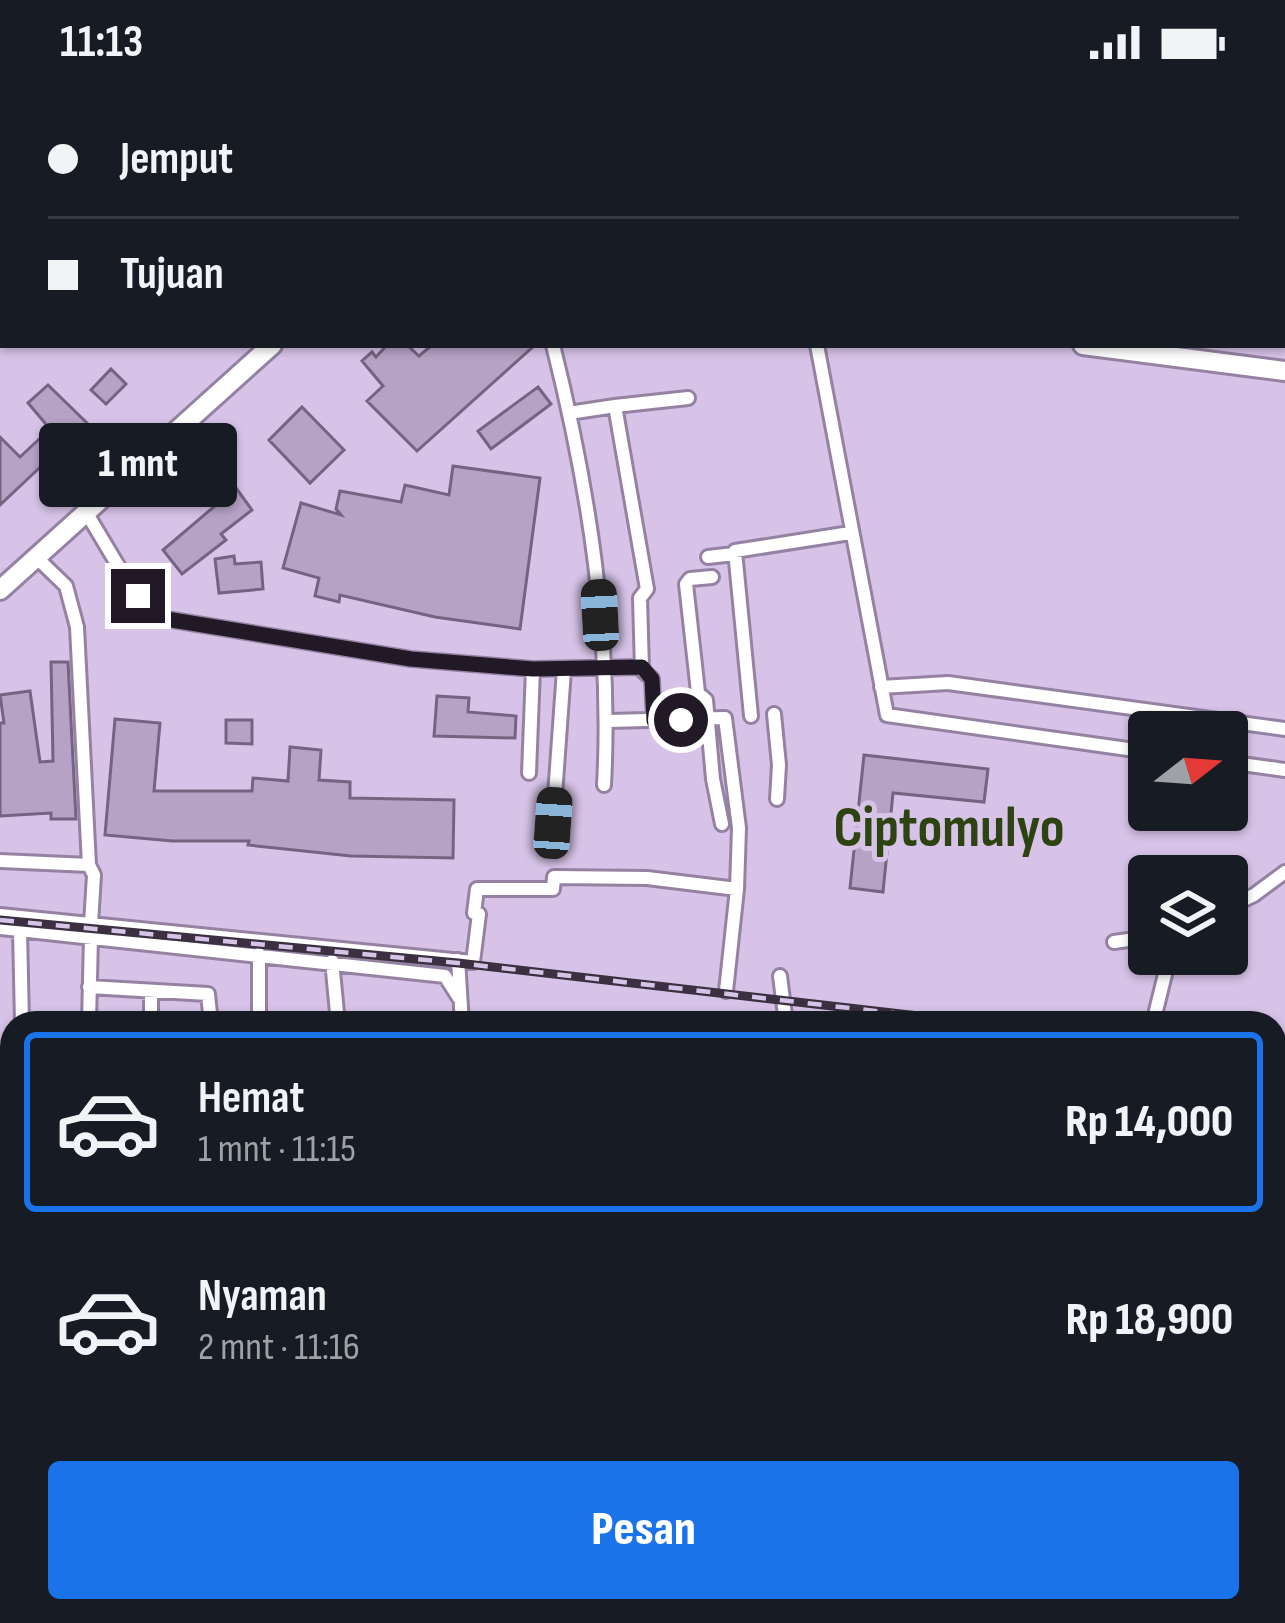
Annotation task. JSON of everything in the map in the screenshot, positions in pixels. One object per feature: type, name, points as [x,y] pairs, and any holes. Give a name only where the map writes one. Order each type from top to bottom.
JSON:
[{"type":"street","points":[[0,590],[269,348]]},
{"type":"street","points":[[554,348],[592,529],[608,721],[604,785]]},
{"type":"street","points":[[818,348],[887,715],[1128,749]]},
{"type":"street","points":[[1107,348],[1285,371]]},
{"type":"street","points":[[568,413],[688,398]]},
{"type":"street","points":[[615,406],[647,589],[640,598],[642,667],[652,679],[654,721]]},
{"type":"street","points":[[86,512],[126,579],[160,618],[411,659],[533,669],[642,667]]},
{"type":"street","points":[[751,716],[734,554],[738,548],[850,533]]},
{"type":"street","points":[[708,557],[734,554]]},
{"type":"street","points":[[36,557],[66,586],[82,656],[89,865],[94,875],[89,1011]]},
{"type":"street","points":[[712,578],[690,579],[686,584],[698,693],[706,700],[712,779],[722,824]]},
{"type":"street","points":[[529,773],[533,669]]},
{"type":"street","points":[[553,823],[564,670]]},
{"type":"street","points":[[881,688],[948,683],[1285,729]]},
{"type":"street","points":[[774,714],[777,800]]},
{"type":"street","points":[[608,721],[725,718],[739,828],[727,992]]},
{"type":"street","points":[[1248,765],[1285,770]]},
{"type":"street","points":[[0,861],[89,865]]},
{"type":"street","points":[[1248,898],[1285,872]]},
{"type":"street","points":[[0,928],[91,930],[473,962],[477,889],[553,889],[554,877],[647,878],[737,889]]},
{"type":"street","points":[[0,915],[445,976],[459,998]]},
{"type":"street","points":[[20,930],[22,1011]]},
{"type":"street","points":[[1114,942],[1128,940]]},
{"type":"street","points":[[259,954],[259,1011]]},
{"type":"street","points":[[458,960],[461,1011]]},
{"type":"street","points":[[332,962],[337,1011]]},
{"type":"street","points":[[1156,1011],[1164,975]]},
{"type":"street","points":[[780,976],[784,1011]]},
{"type":"street","points":[[89,987],[211,996],[212,1011]]},
{"type":"street","points":[[151,993],[152,1011]]},
{"type":"building","points":[[384,348],[410,348],[419,356],[428,348],[532,348],[417,451],[367,401],[383,386],[362,361],[372,352],[376,357]]},
{"type":"building","points":[[111,369],[126,384],[106,404],[91,390]]},
{"type":"building","points":[[48,385],[87,423],[0,505],[0,437],[20,457],[50,429],[28,403]]},
{"type":"building","points":[[538,387],[551,404],[491,449],[478,431]]},
{"type":"building","points":[[302,407],[344,450],[310,483],[269,440]]},
{"type":"building","points":[[453,466],[540,478],[520,629],[435,617],[340,595],[339,602],[315,596],[319,578],[283,568],[301,503],[341,515],[336,509],[340,491],[401,502],[405,485],[449,495]]},
{"type":"building","points":[[236,488],[252,510],[221,534],[226,540],[182,574],[163,550]]},
{"type":"building","points":[[234,556],[235,564],[261,562],[263,589],[219,593],[215,559]]},
{"type":"building","points":[[51,662],[68,662],[76,819],[51,819],[51,813],[0,816],[0,723],[4,723],[0,695],[30,691],[40,762],[53,761]]},
{"type":"building","points":[[437,696],[469,698],[468,712],[516,716],[515,738],[434,736]]},
{"type":"building","points":[[115,719],[160,723],[154,791],[252,791],[253,778],[288,781],[290,747],[321,750],[319,780],[350,782],[350,798],[454,800],[453,858],[351,856],[248,845],[249,841],[105,835]]},
{"type":"building","points":[[226,720],[252,720],[252,744],[226,743]]},
{"type":"building","points":[[864,755],[988,769],[984,802],[893,793],[883,892],[850,888]]},
{"type":"railway","points":[[0,920],[458,963],[876,1011]]},
{"type":"district","name":"Ciptomulyo","points":[[949,829]]},
{"type":"route","points":[[138,596],[160,618],[411,659],[533,669],[642,667],[652,679],[654,721],[681,720]]}]
